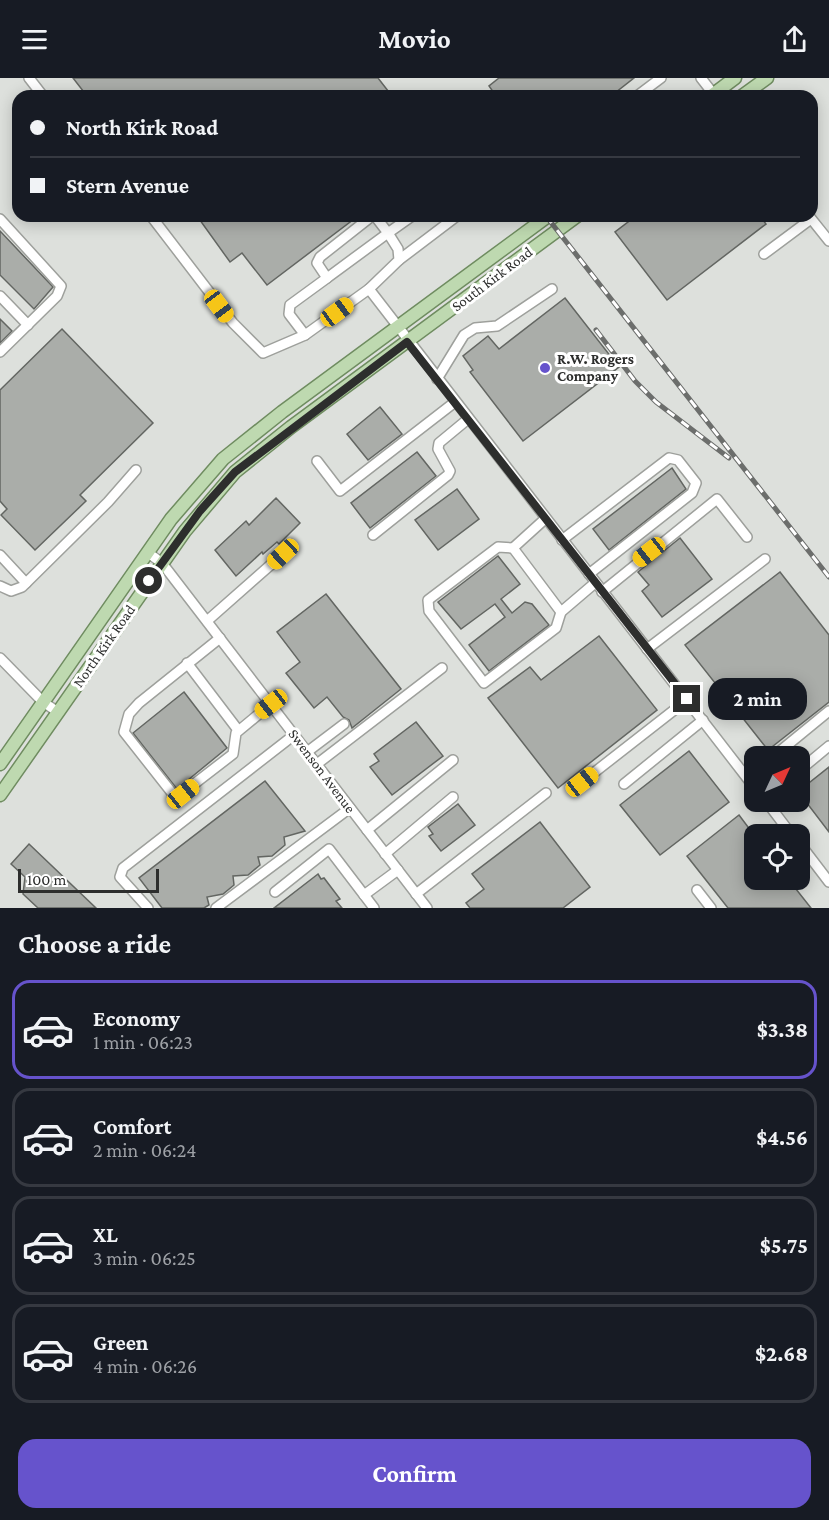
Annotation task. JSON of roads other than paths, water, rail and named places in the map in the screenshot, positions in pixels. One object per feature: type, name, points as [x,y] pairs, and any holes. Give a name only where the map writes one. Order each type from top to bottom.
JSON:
[{"type":"main road","points":[[719,90],[735,78]]},
{"type":"main road","points":[[750,90],[766,78]]},
{"type":"main road","name":"South Kirk Road","points":[[397,327],[540,222]]},
{"type":"main road","name":"South Kirk Road","points":[[407,342],[569,222]]},
{"type":"main road","name":"North Kirk Road","points":[[0,764],[186,499],[223,459],[397,327]]},
{"type":"main road","name":"North Kirk Road","points":[[0,795],[162,563],[200,511],[235,472],[407,342]]},
{"type":"street","points":[[29,78],[38,90]]},
{"type":"street","points":[[645,90],[661,78]]},
{"type":"street","points":[[0,219],[61,286],[57,296],[0,351]]},
{"type":"street","points":[[155,222],[233,324],[263,353],[305,334],[369,288],[399,260],[449,222]]},
{"type":"street","points":[[327,278],[317,263],[320,257],[366,222]]},
{"type":"street","points":[[379,222],[398,249],[399,260]]},
{"type":"street","points":[[305,334],[288,310],[290,305],[404,222]]},
{"type":"street","points":[[764,254],[804,222]]},
{"type":"street","points":[[814,222],[829,241]]},
{"type":"street","points":[[369,288],[407,342],[545,519],[703,720],[744,767]]},
{"type":"street","points":[[437,379],[464,334],[476,328],[497,326],[552,289]]},
{"type":"street","points":[[0,296],[28,325]]},
{"type":"street","points":[[317,461],[340,491],[455,402]]},
{"type":"street","points":[[373,535],[448,475],[450,471],[438,449],[439,443],[468,419]]},
{"type":"street","points":[[562,540],[669,458],[678,460],[696,483],[692,493],[589,574]]},
{"type":"street","points":[[0,586],[11,591],[26,583],[108,502],[136,470]]},
{"type":"street","points":[[603,592],[632,566],[717,500],[747,537]]},
{"type":"street","points":[[545,519],[513,548],[498,547],[428,600],[429,611],[484,683],[556,628],[561,612],[596,583]]},
{"type":"street","points":[[513,548],[561,612]]},
{"type":"street","name":"Swenson Avenue","points":[[147,552],[162,563],[427,908]]},
{"type":"street","points":[[207,621],[283,554]]},
{"type":"street","points":[[0,555],[26,583]]},
{"type":"street","points":[[647,649],[765,559]]},
{"type":"street","points":[[220,638],[187,663],[129,714],[124,732],[131,743],[176,798],[232,754],[238,730],[271,704]]},
{"type":"street","points":[[0,658],[43,702],[58,712]]},
{"type":"street","points":[[187,663],[238,730]]},
{"type":"street","points":[[317,764],[442,668]]},
{"type":"street","points":[[582,782],[687,699]]},
{"type":"street","points":[[786,746],[829,711]]},
{"type":"street","points":[[624,784],[703,720]]},
{"type":"street","points":[[307,752],[344,724]]},
{"type":"street","points":[[148,908],[120,877],[123,868],[294,735]]},
{"type":"street","points":[[810,762],[829,746]]},
{"type":"street","points":[[367,830],[453,760]]},
{"type":"street","points":[[416,894],[546,793]]},
{"type":"street","points":[[385,854],[453,797]]},
{"type":"street","points":[[216,908],[350,808]]},
{"type":"street","points":[[774,812],[783,824]]},
{"type":"street","points":[[275,892],[329,849],[374,908]]},
{"type":"street","points":[[810,857],[829,882]]},
{"type":"street","points":[[364,895],[398,870]]},
{"type":"street","points":[[697,890],[711,908]]},
{"type":"railway","points":[[551,222],[829,577]]},
{"type":"railway","points":[[596,330],[635,381],[656,402],[729,458]]},
{"type":"place","name":"R.W. Rogers Company","points":[[545,368]]}]
